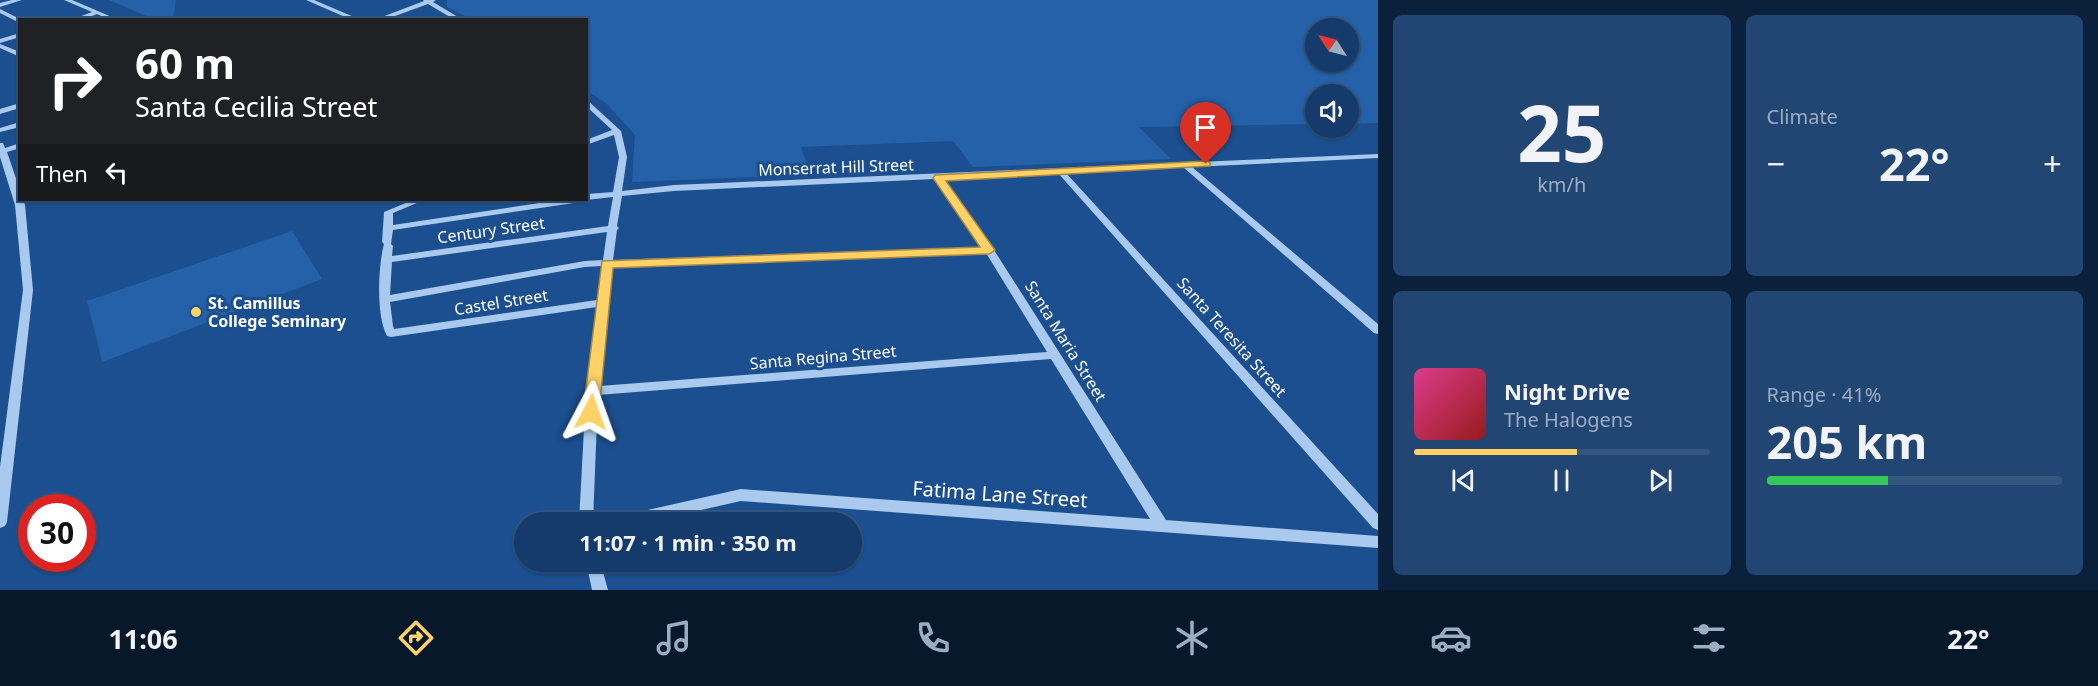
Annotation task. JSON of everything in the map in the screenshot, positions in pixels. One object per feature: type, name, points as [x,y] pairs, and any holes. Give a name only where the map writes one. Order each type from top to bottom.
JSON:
[{"type":"street","points":[[0,5],[19,0]]},
{"type":"street","points":[[67,0],[112,18]]},
{"type":"street","points":[[309,0],[353,18]]},
{"type":"street","points":[[382,18],[429,0],[457,18]]},
{"type":"street","points":[[0,11],[18,20]]},
{"type":"street","points":[[80,18],[100,12]]},
{"type":"street","points":[[0,41],[18,36]]},
{"type":"street","points":[[0,46],[18,54]]},
{"type":"street","points":[[586,512],[592,391],[607,264],[620,192],[623,157],[617,131],[588,103]]},
{"type":"street","points":[[0,112],[18,106]]},
{"type":"street","points":[[0,130],[18,125]]},
{"type":"street","points":[[588,142],[617,131]]},
{"type":"street","points":[[18,145],[1,149],[18,199]]},
{"type":"street","name":"Monserrat Hill Street","points":[[588,197],[620,192],[1378,156]]},
{"type":"street","points":[[1185,165],[1378,330]]},
{"type":"street","name":"Santa Teresita Street","points":[[1061,172],[1378,524]]},
{"type":"street","name":"Santa Maria Street","points":[[939,178],[989,250],[1161,525]]},
{"type":"street","points":[[0,522],[28,290],[19,201]]},
{"type":"street","points":[[417,201],[390,210],[385,299],[585,264],[989,250]]},
{"type":"street","points":[[389,228],[567,201]]},
{"type":"street","name":"Century Street","points":[[387,260],[614,228]]},
{"type":"street","name":"Castel Street","points":[[385,299],[387,329],[391,333],[404,333],[603,303]]},
{"type":"street","name":"Santa Regina Street","points":[[592,391],[1055,355]]},
{"type":"street","name":"Fatima Lane Street","points":[[665,512],[741,495],[1378,542]]},
{"type":"street","points":[[596,572],[600,590]]},
{"type":"shaded area","points":[[109,0],[176,0],[173,18],[151,18]]},
{"type":"shaded area","points":[[447,0],[1378,0],[1378,123],[1359,124],[1359,84],[1305,84],[1305,124],[1139,127],[1171,159],[973,167],[953,141],[801,147],[811,175],[632,182],[635,135],[606,103],[588,92],[588,18],[469,18],[447,7]]},
{"type":"shaded area","points":[[292,231],[322,279],[102,362],[87,301]]},
{"type":"place","name":"St. Camillus College Seminary","points":[[196,312]]},
{"type":"route","points":[[591,412],[607,264],[630,265],[989,250],[939,178],[1206,164]]}]
